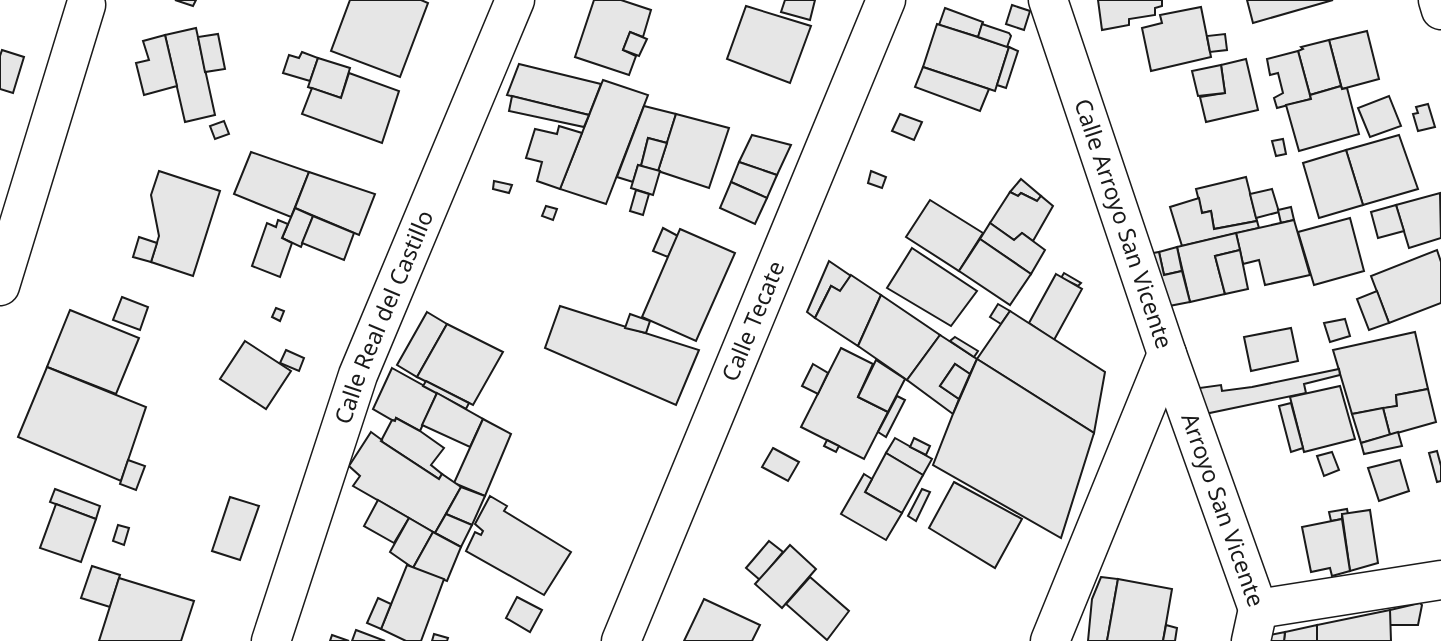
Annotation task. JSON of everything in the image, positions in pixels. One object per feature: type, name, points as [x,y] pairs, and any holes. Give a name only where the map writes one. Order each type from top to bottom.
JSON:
[{"type":"street","name":"Calle Real del Castillo","points":[[271,641],[358,375],[514,0]]},
{"type":"street","name":"Calle Tecate","points":[[621,641],[886,0]]},
{"type":"street","name":"Calle Arroyo San Vicente","points":[[1048,0],[1167,354],[1050,641]]},
{"type":"street","points":[[1438,0],[1441,10]]},
{"type":"street","points":[[0,286],[86,5]]},
{"type":"street","name":"Arroyo San Vicente","points":[[1167,354],[1254,625],[1441,580]]},
{"type":"building","points":[[175,0],[196,0],[193,6]]},
{"type":"building","points":[[350,0],[421,0],[428,3],[400,77],[331,51]]},
{"type":"building","points":[[594,0],[621,0],[651,10],[643,37],[630,32],[623,50],[636,56],[629,75],[575,57]]},
{"type":"building","points":[[785,0],[815,0],[810,20],[781,12]]},
{"type":"building","points":[[1098,0],[1162,0],[1162,6],[1155,8],[1155,15],[1129,19],[1129,25],[1102,30]]},
{"type":"building","points":[[1247,0],[1333,0],[1253,23]]},
{"type":"building","points":[[1012,5],[1030,11],[1024,30],[1006,24]]},
{"type":"building","points":[[746,6],[811,26],[790,83],[727,59]]},
{"type":"building","points":[[1201,7],[1211,57],[1151,71],[1142,28],[1162,23],[1160,15]]},
{"type":"building","points":[[945,8],[983,22],[978,37],[939,25]]},
{"type":"building","points":[[937,24],[1009,47],[995,91],[923,67]]},
{"type":"building","points":[[982,24],[1009,33],[1011,36],[1007,47],[978,37]]},
{"type":"building","points":[[196,28],[215,115],[185,122],[165,35]]},
{"type":"building","points":[[1367,31],[1379,79],[1342,89],[1329,40]]},
{"type":"building","points":[[630,32],[647,39],[639,56],[623,50]]},
{"type":"building","points":[[218,34],[225,69],[205,72],[198,37]]},
{"type":"building","points":[[1225,34],[1227,50],[1210,52],[1207,36]]},
{"type":"building","points":[[165,35],[177,86],[144,95],[136,63],[149,60],[143,41]]},
{"type":"building","points":[[1329,40],[1341,86],[1310,95],[1298,51],[1303,49],[1301,47]]},
{"type":"building","points":[[1009,47],[1018,51],[1006,88],[997,85]]},
{"type":"building","points":[[2,50],[24,57],[13,93],[0,89]]},
{"type":"building","points":[[1298,51],[1311,99],[1277,108],[1274,98],[1283,93],[1278,73],[1270,75],[1267,59]]},
{"type":"building","points":[[302,52],[318,58],[310,81],[283,73],[289,55],[299,58]]},
{"type":"building","points":[[318,58],[350,68],[341,98],[308,87]]},
{"type":"building","points":[[1246,59],[1258,110],[1206,122],[1200,97],[1225,93],[1221,65]]},
{"type":"building","points":[[519,64],[601,84],[589,115],[507,95]]},
{"type":"building","points":[[1221,65],[1225,93],[1198,96],[1192,71]]},
{"type":"building","points":[[923,67],[989,89],[980,111],[915,87]]},
{"type":"building","points":[[349,73],[399,91],[382,143],[302,114],[312,88],[341,98]]},
{"type":"building","points":[[603,80],[648,95],[606,204],[560,189]]},
{"type":"building","points":[[1341,86],[1342,89],[1347,88],[1359,134],[1299,151],[1286,105],[1311,99],[1310,95]]},
{"type":"building","points":[[512,96],[589,115],[584,127],[509,111]]},
{"type":"building","points":[[1389,96],[1401,126],[1370,137],[1358,108]]},
{"type":"building","points":[[1428,104],[1435,127],[1418,131],[1413,114],[1418,113],[1416,107]]},
{"type":"building","points":[[644,106],[676,114],[667,143],[648,138],[641,166],[638,165],[633,182],[617,177]]},
{"type":"building","points":[[676,114],[729,128],[709,188],[658,171]]},
{"type":"building","points":[[900,114],[922,122],[914,140],[892,131]]},
{"type":"building","points":[[224,121],[229,134],[215,139],[210,126]]},
{"type":"building","points":[[559,126],[582,133],[560,189],[537,181],[542,162],[526,158],[535,129],[557,134]]},
{"type":"building","points":[[752,135],[791,145],[777,175],[739,162]]},
{"type":"building","points":[[1399,135],[1418,189],[1363,205],[1346,150]]},
{"type":"building","points":[[648,138],[667,143],[658,171],[641,166]]},
{"type":"building","points":[[1283,139],[1286,154],[1276,156],[1272,141]]},
{"type":"building","points":[[1346,150],[1363,205],[1319,218],[1303,163]]},
{"type":"building","points":[[251,152],[309,172],[291,217],[234,194]]},
{"type":"building","points":[[739,162],[777,175],[767,198],[731,182]]},
{"type":"building","points":[[638,165],[660,171],[653,195],[631,188]]},
{"type":"building","points":[[159,171],[220,191],[193,276],[151,262],[159,236],[151,195]]},
{"type":"building","points":[[871,171],[886,177],[882,188],[868,183]]},
{"type":"building","points":[[309,172],[375,194],[359,235],[295,208]]},
{"type":"building","points":[[1246,177],[1257,221],[1214,229],[1211,211],[1202,213],[1196,189]]},
{"type":"building","points":[[1021,179],[1041,196],[1037,201],[1021,193],[1018,196],[1010,192]]},
{"type":"building","points":[[494,181],[512,185],[509,193],[493,189]]},
{"type":"building","points":[[731,182],[767,198],[755,224],[720,208]]},
{"type":"building","points":[[1272,189],[1279,212],[1256,218],[1250,194]]},
{"type":"building","points":[[636,190],[649,194],[643,215],[630,211]]},
{"type":"building","points":[[1010,192],[1018,196],[1021,193],[1037,201],[1041,196],[1053,206],[1033,241],[1022,233],[1014,240],[990,223]]},
{"type":"building","points":[[1440,193],[1441,238],[1409,248],[1396,205]]},
{"type":"building","points":[[1199,198],[1202,213],[1211,211],[1214,229],[1257,221],[1259,228],[1182,246],[1170,207]]},
{"type":"building","points":[[930,200],[983,233],[959,271],[906,237]]},
{"type":"building","points":[[1396,205],[1404,231],[1378,238],[1371,212]]},
{"type":"building","points":[[546,206],[557,209],[553,220],[542,216]]},
{"type":"building","points":[[1291,207],[1294,220],[1281,223],[1278,210]]},
{"type":"building","points":[[295,208],[313,216],[301,247],[282,238]]},
{"type":"building","points":[[313,216],[354,233],[344,260],[302,243]]},
{"type":"building","points":[[1350,218],[1364,271],[1314,285],[1298,232]]},
{"type":"building","points":[[278,220],[288,224],[282,238],[292,243],[280,277],[252,266],[267,223],[276,227]]},
{"type":"building","points":[[1294,220],[1310,275],[1265,285],[1259,260],[1243,264],[1236,233]]},
{"type":"building","points":[[990,223],[1014,240],[1022,233],[1045,250],[1031,274],[980,239]]},
{"type":"building","points":[[663,228],[678,236],[668,257],[653,251]]},
{"type":"building","points":[[680,229],[735,253],[696,341],[642,317]]},
{"type":"building","points":[[1236,233],[1240,250],[1215,256],[1225,294],[1190,302],[1177,247]]},
{"type":"building","points":[[139,237],[157,243],[151,262],[133,257]]},
{"type":"building","points":[[980,239],[1031,274],[1010,305],[959,271]]},
{"type":"building","points":[[1177,247],[1182,271],[1164,275],[1159,252]]},
{"type":"building","points":[[912,248],[977,291],[951,326],[887,288]]},
{"type":"building","points":[[1240,250],[1248,289],[1225,294],[1215,256]]},
{"type":"building","points":[[1437,250],[1441,262],[1441,303],[1389,323],[1371,276]]},
{"type":"building","points":[[1159,252],[1164,275],[1182,271],[1190,302],[1169,306],[1153,253]]},
{"type":"building","points":[[829,261],[851,276],[840,291],[831,286],[815,318],[807,312]]},
{"type":"building","points":[[1064,273],[1081,283],[1078,286],[1061,278]]},
{"type":"building","points":[[1056,274],[1082,289],[1054,340],[1029,323]]},
{"type":"building","points":[[851,275],[881,295],[858,346],[815,318],[831,286],[840,291]]},
{"type":"building","points":[[1377,291],[1389,323],[1369,330],[1357,299]]},
{"type":"building","points":[[881,295],[940,335],[907,380],[858,346]]},
{"type":"building","points":[[122,297],[148,307],[140,330],[113,320]]},
{"type":"building","points":[[998,304],[1010,311],[1001,324],[990,317]]},
{"type":"building","points":[[560,306],[699,350],[676,405],[545,348]]},
{"type":"building","points":[[276,308],[284,311],[280,321],[272,317]]},
{"type":"building","points":[[70,310],[139,338],[116,394],[47,367]]},
{"type":"building","points":[[1010,311],[1105,372],[1094,433],[977,359]]},
{"type":"building","points":[[427,312],[447,324],[417,377],[397,365]]},
{"type":"building","points":[[630,314],[650,321],[646,333],[625,328]]},
{"type":"building","points":[[1345,319],[1350,336],[1330,342],[1324,323]]},
{"type":"building","points":[[447,324],[503,352],[473,405],[417,377]]},
{"type":"building","points":[[1291,328],[1298,361],[1251,371],[1244,337]]},
{"type":"building","points":[[1415,332],[1428,389],[1396,395],[1397,406],[1352,414],[1333,350]]},
{"type":"building","points":[[940,335],[977,359],[970,374],[955,364],[940,386],[959,399],[953,414],[907,380]]},
{"type":"building","points":[[955,337],[978,351],[974,357],[950,341]]},
{"type":"building","points":[[245,341],[291,371],[266,409],[220,379]]},
{"type":"building","points":[[841,348],[873,364],[858,397],[888,412],[864,459],[801,427]]},
{"type":"building","points":[[286,350],[304,358],[299,371],[280,363]]},
{"type":"building","points":[[977,359],[1094,433],[1061,538],[933,465]]},
{"type":"building","points":[[876,360],[905,379],[888,412],[858,397]]},
{"type":"building","points":[[813,364],[828,373],[818,394],[802,386]]},
{"type":"building","points":[[955,364],[970,374],[959,399],[940,386]]},
{"type":"building","points":[[47,367],[146,407],[121,481],[18,437]]},
{"type":"building","points":[[392,368],[437,393],[420,431],[373,409]]},
{"type":"building","points":[[1339,369],[1340,375],[1304,384],[1306,393],[1200,415],[1192,389],[1221,385],[1222,391],[1252,387]]},
{"type":"building","points":[[426,381],[469,403],[466,409],[423,386]]},
{"type":"building","points":[[1340,386],[1355,439],[1304,452],[1290,397]]},
{"type":"building","points":[[1428,389],[1436,422],[1390,435],[1383,408],[1397,406],[1396,395]]},
{"type":"building","points":[[437,393],[483,419],[470,447],[422,425]]},
{"type":"building","points":[[897,396],[905,400],[886,437],[878,432]]},
{"type":"building","points":[[1291,403],[1303,448],[1291,452],[1279,406]]},
{"type":"building","points":[[1383,408],[1390,435],[1361,443],[1352,414]]},
{"type":"building","points":[[396,418],[444,448],[431,465],[442,474],[439,479],[381,441],[392,420],[395,421]]},
{"type":"building","points":[[483,419],[511,434],[485,496],[454,483]]},
{"type":"building","points":[[371,432],[439,479],[442,474],[461,487],[435,533],[353,486],[360,476],[349,466]]},
{"type":"building","points":[[1398,432],[1402,446],[1364,454],[1361,443]]},
{"type":"building","points":[[895,438],[932,459],[923,475],[886,453]]},
{"type":"building","points":[[914,438],[930,446],[926,455],[910,447]]},
{"type":"building","points":[[827,440],[839,446],[836,452],[824,446]]},
{"type":"building","points":[[773,448],[799,462],[788,481],[762,467]]},
{"type":"building","points":[[1437,451],[1441,481],[1437,482],[1429,453]]},
{"type":"building","points":[[1332,452],[1339,470],[1324,476],[1317,456]]},
{"type":"building","points":[[886,453],[923,475],[902,513],[865,492]]},
{"type":"building","points":[[128,460],[145,466],[136,490],[120,484]]},
{"type":"building","points":[[1400,460],[1409,491],[1379,501],[1368,468]]},
{"type":"building","points":[[864,474],[872,479],[865,492],[902,513],[886,540],[841,514]]},
{"type":"building","points":[[954,482],[1022,519],[995,568],[929,528]]},
{"type":"building","points":[[461,487],[485,496],[472,525],[446,514]]},
{"type":"building","points":[[55,489],[100,506],[96,519],[50,502]]},
{"type":"building","points":[[922,489],[930,492],[916,521],[908,516]]},
{"type":"building","points":[[490,496],[507,506],[504,511],[571,552],[544,595],[466,551],[475,532],[481,535],[483,531],[475,524]]},
{"type":"building","points":[[230,497],[259,506],[240,560],[212,551]]},
{"type":"building","points":[[378,500],[409,518],[394,543],[364,526]]},
{"type":"building","points":[[56,504],[96,519],[81,562],[40,548]]},
{"type":"building","points":[[1347,509],[1348,514],[1342,514],[1342,519],[1331,521],[1329,512]]},
{"type":"building","points":[[1370,510],[1378,563],[1350,571],[1342,514]]},
{"type":"building","points":[[446,514],[472,525],[461,547],[435,533]]},
{"type":"building","points":[[409,518],[433,532],[413,568],[390,552]]},
{"type":"building","points":[[1342,519],[1350,571],[1332,576],[1330,568],[1311,572],[1302,527]]},
{"type":"building","points":[[118,525],[129,528],[124,545],[113,541]]},
{"type":"building","points":[[433,532],[461,547],[447,581],[413,568]]},
{"type":"building","points":[[769,541],[783,552],[760,580],[746,568]]},
{"type":"building","points":[[790,545],[816,569],[782,608],[755,584]]},
{"type":"building","points":[[407,565],[444,579],[421,641],[406,641],[381,629]]},
{"type":"building","points":[[92,566],[120,575],[110,607],[81,598]]},
{"type":"building","points":[[810,577],[849,611],[827,640],[786,604]]},
{"type":"building","points":[[1101,577],[1118,579],[1107,641],[1088,641],[1092,599]]},
{"type":"building","points":[[119,578],[194,601],[181,641],[99,641]]},
{"type":"building","points":[[1118,579],[1172,589],[1163,641],[1107,641]]},
{"type":"building","points":[[517,597],[542,610],[530,632],[506,618]]},
{"type":"building","points":[[378,598],[391,604],[381,629],[367,623]]},
{"type":"building","points":[[704,599],[760,625],[752,641],[684,641]]},
{"type":"building","points":[[1420,603],[1422,605],[1418,625],[1390,625],[1390,610]]},
{"type":"building","points":[[1390,610],[1391,641],[1317,641],[1317,625]]},
{"type":"building","points":[[1166,625],[1177,628],[1175,641],[1163,641]]},
{"type":"building","points":[[1317,625],[1317,641],[1284,641],[1285,632]]},
{"type":"building","points":[[356,630],[385,641],[352,641]]},
{"type":"building","points":[[1285,632],[1284,641],[1265,641],[1265,636]]},
{"type":"building","points":[[434,634],[448,638],[447,641],[432,641]]},
{"type":"building","points":[[332,635],[349,641],[330,641]]}]
